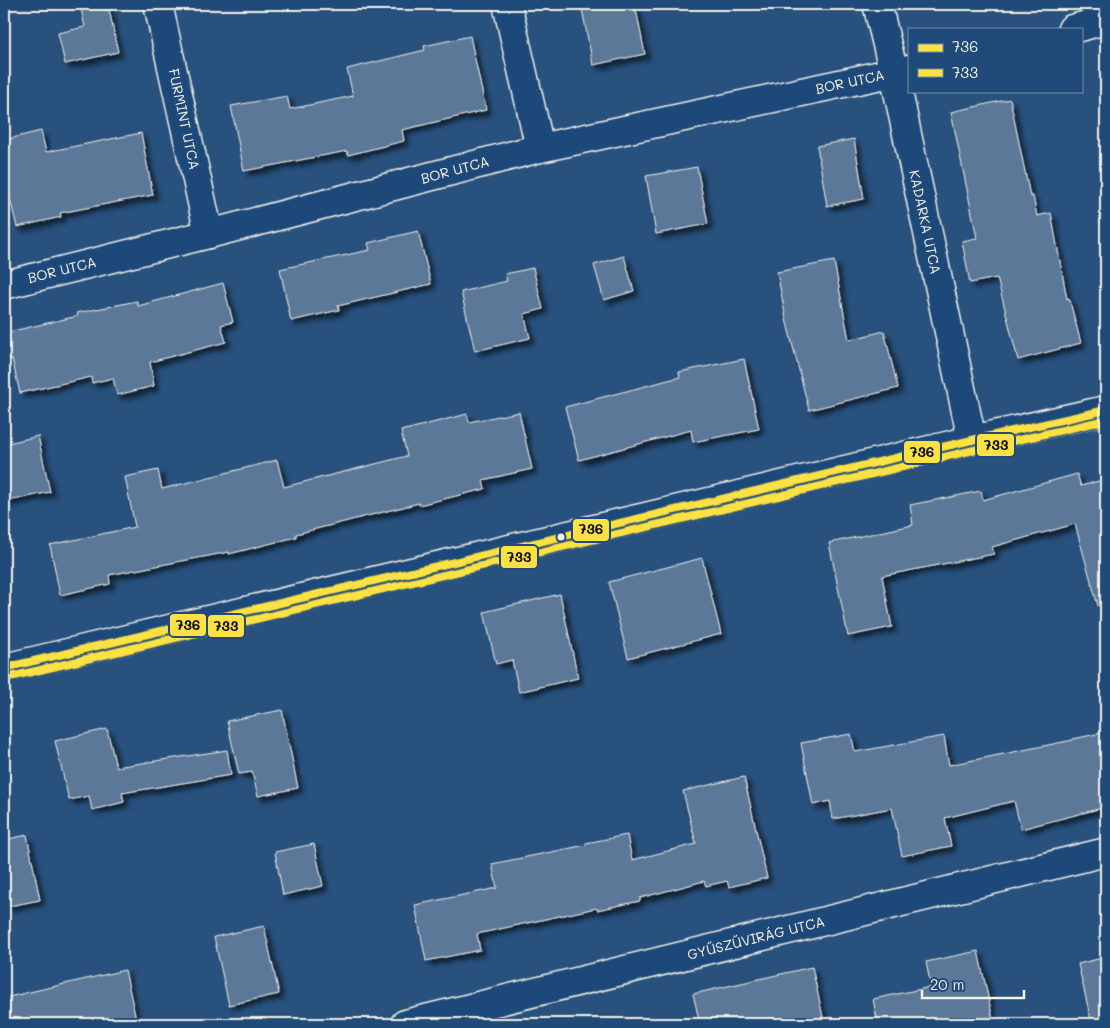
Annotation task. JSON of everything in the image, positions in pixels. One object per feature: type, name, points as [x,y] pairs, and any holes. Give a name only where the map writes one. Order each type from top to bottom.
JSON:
[{"type":"street","name":"FURMINT UTCA","points":[[158,4],[209,234]]},
{"type":"street","points":[[507,4],[540,148]]},
{"type":"street","name":"KADARKA UTCA","points":[[877,4],[901,71],[972,440]]},
{"type":"street","points":[[1076,28],[1106,20]]},
{"type":"street","name":"BOR UTCA","points":[[4,284],[209,234],[540,148],[901,71]]},
{"type":"street","points":[[4,668],[1106,410]]},
{"type":"street","name":"GYŰSZŰVIRÁG UTCA","points":[[405,1024],[1106,852]]},
{"type":"building","points":[[108,4],[118,52],[65,64],[58,33],[85,27],[81,9]]},
{"type":"building","points":[[581,4],[635,4],[645,54],[593,65]]},
{"type":"building","points":[[470,36],[486,110],[402,130],[404,141],[348,155],[347,151],[244,171],[231,106],[287,96],[290,109],[353,96],[347,69],[425,50],[424,46]]},
{"type":"building","points":[[1010,99],[1030,196],[1033,196],[1037,216],[1051,213],[1067,299],[1069,298],[1081,343],[1018,360],[997,278],[970,283],[962,241],[977,238],[951,112]]},
{"type":"building","points":[[41,131],[46,152],[141,133],[153,195],[60,213],[61,217],[17,227],[7,187],[4,188],[4,140]]},
{"type":"building","points":[[854,139],[864,199],[827,206],[817,146]]},
{"type":"building","points":[[697,167],[708,224],[656,234],[646,176]]},
{"type":"building","points":[[418,231],[431,284],[338,306],[339,310],[291,321],[280,269],[370,250],[368,243]]},
{"type":"building","points":[[624,256],[634,291],[604,300],[594,265]]},
{"type":"building","points":[[834,261],[849,340],[884,331],[898,388],[809,410],[786,319],[777,272]]},
{"type":"building","points":[[533,268],[543,309],[524,314],[530,338],[475,351],[461,292],[507,281],[505,274]]},
{"type":"building","points":[[223,283],[233,322],[221,325],[226,342],[150,362],[154,386],[117,395],[113,378],[92,383],[91,377],[20,393],[12,359],[4,360],[4,333],[78,316],[77,313],[137,301],[138,306]]},
{"type":"building","points":[[744,359],[759,429],[693,442],[691,430],[579,460],[565,407],[680,377],[679,372]]},
{"type":"building","points":[[519,412],[532,469],[483,480],[485,489],[419,505],[419,503],[296,534],[296,537],[229,554],[229,552],[109,575],[110,584],[60,595],[50,545],[135,527],[125,477],[158,470],[162,489],[277,460],[284,487],[407,456],[401,431],[467,414],[469,422]]},
{"type":"building","points":[[38,436],[50,492],[4,502],[4,444]]},
{"type":"building","points":[[1077,474],[1081,486],[1106,479],[1106,605],[1098,606],[1075,524],[992,547],[994,554],[882,576],[892,627],[848,636],[829,543],[913,525],[910,505],[981,491],[983,500]]},
{"type":"building","points":[[702,558],[721,634],[628,658],[609,582]]},
{"type":"building","points":[[560,594],[578,678],[519,692],[512,660],[496,664],[484,612]]},
{"type":"building","points":[[282,710],[298,788],[258,796],[252,772],[239,774],[227,721]]},
{"type":"building","points":[[107,729],[116,767],[227,750],[231,775],[122,793],[124,802],[92,810],[89,796],[69,800],[55,741]]},
{"type":"building","points":[[1106,732],[1106,807],[1021,829],[1014,801],[945,818],[951,846],[902,856],[892,808],[833,819],[830,801],[813,805],[801,743],[851,734],[855,752],[944,736],[949,765]]},
{"type":"building","points":[[744,777],[767,878],[729,887],[727,881],[706,886],[704,881],[640,898],[640,901],[597,910],[596,908],[477,934],[480,950],[426,961],[415,905],[497,888],[492,864],[586,845],[586,843],[627,835],[632,860],[696,844],[683,791]]},
{"type":"building","points":[[27,835],[40,900],[4,907],[4,840]]},
{"type":"building","points":[[314,844],[323,886],[283,895],[275,852]]},
{"type":"building","points":[[264,926],[279,994],[229,1005],[214,937]]},
{"type":"building","points":[[978,951],[994,1024],[878,1024],[873,999],[931,987],[926,962]]},
{"type":"building","points":[[1106,957],[1106,1024],[1092,1024],[1078,964]]},
{"type":"building","points":[[812,967],[823,1017],[806,1021],[807,1024],[700,1024],[693,994]]},
{"type":"building","points":[[125,970],[137,1024],[8,1024],[4,998]]},
{"type":"transit line","name":"736","points":[[4,668],[1106,410]]},
{"type":"transit line","name":"733","points":[[6,678],[1106,420]]}]
